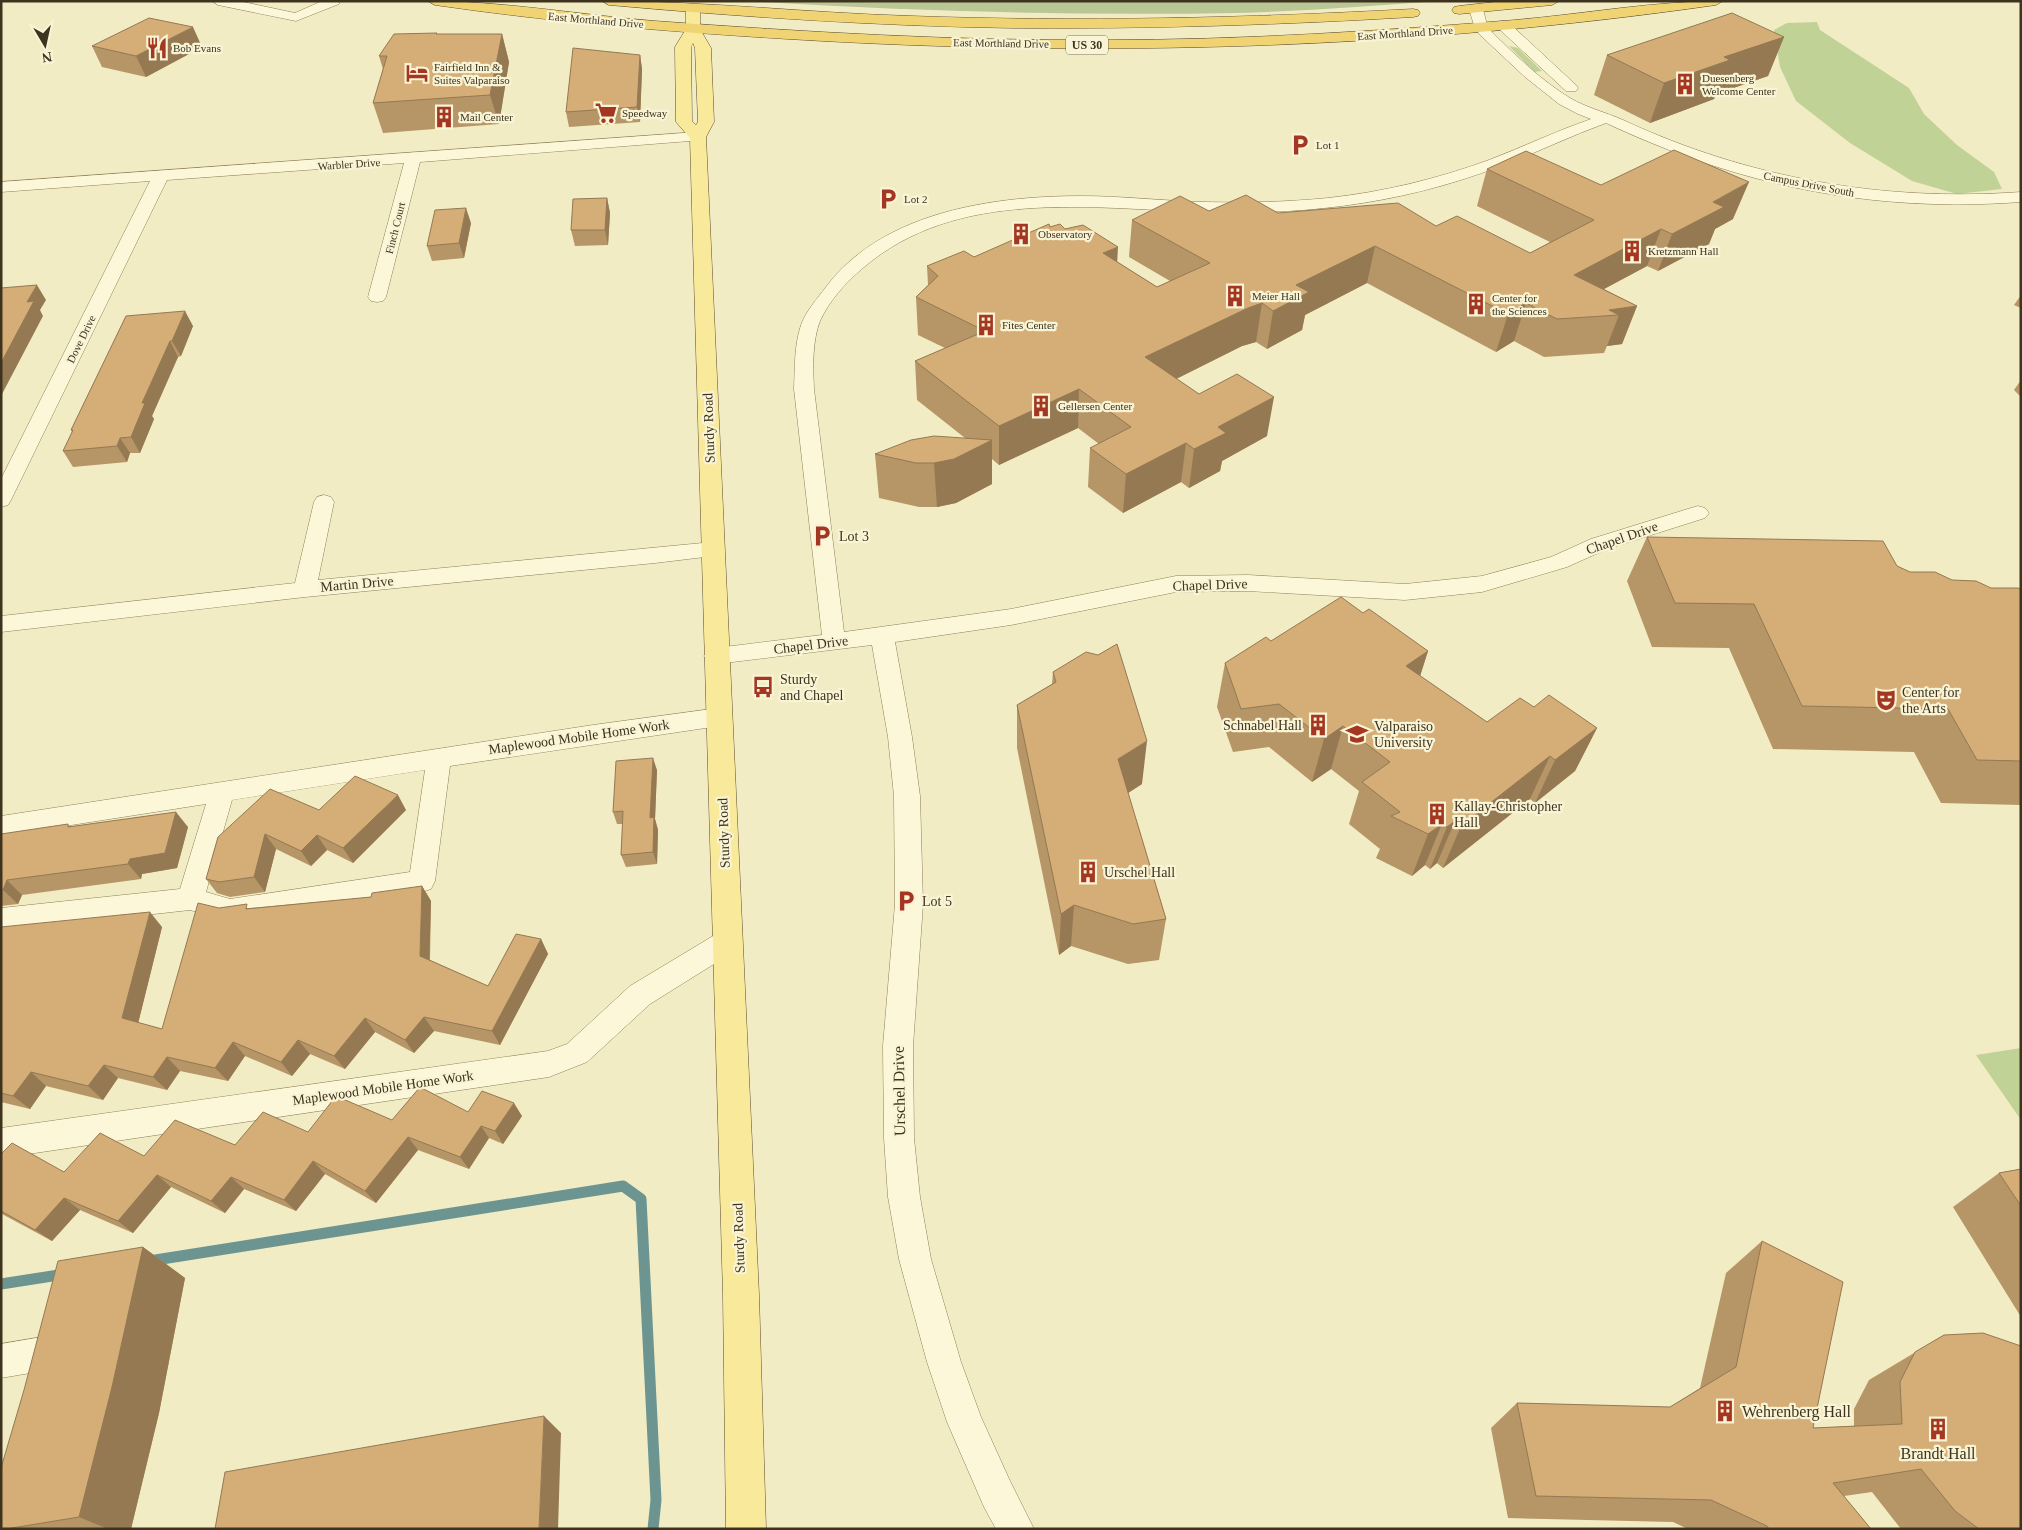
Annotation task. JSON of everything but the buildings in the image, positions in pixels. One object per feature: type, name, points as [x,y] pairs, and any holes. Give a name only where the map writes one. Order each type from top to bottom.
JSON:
[{"type":"highway","name":"East Morthland Drive","points":[[435,1],[548,16],[693,29],[902,42],[1106,45],[1303,40],[1504,26],[1648,12],[1716,1]]},
{"type":"highway","name":"East Morthland Drive","points":[[609,1],[694,9],[835,18],[969,24],[1123,25],[1266,21],[1436,12],[1552,1]]},
{"type":"main road","name":"Sturdy Road","points":[[694,9],[693,29],[683,47],[684,122],[698,137]]},
{"type":"main road","name":"Sturdy Road","points":[[693,29],[703,48],[706,122],[698,137],[741,1295],[746,1529]]},
{"type":"street","points":[[218,1],[296,17],[320,4],[334,1]]},
{"type":"street","points":[[1476,9],[1481,27]]},
{"type":"street","name":"Campus Drive South","points":[[1476,9],[1504,26],[1555,74],[1607,118]]},
{"type":"street","name":"Campus Drive South","points":[[1481,27],[1543,86],[1584,112],[1607,118],[1645,137],[1699,156],[1755,173],[1825,188],[1916,200],[1958,201],[2021,197]]},
{"type":"street","points":[[834,643],[804,389],[803,349],[810,323],[827,294],[845,272],[874,249],[903,234],[939,221],[974,211],[1009,205],[1080,201],[1258,207],[1344,201],[1383,195],[1425,185],[1494,163],[1607,118]]},
{"type":"street","name":"Warbler Drive","points":[[1,187],[413,159],[698,137]]},
{"type":"street","name":"Finch Court","points":[[377,298],[413,159]]},
{"type":"street","name":"Dove Drive","points":[[1,500],[160,177]]},
{"type":"street","points":[[305,589],[324,502]]},
{"type":"street","name":"Chapel Drive","points":[[716,656],[834,643],[1011,617],[1176,584],[1248,583],[1405,592],[1482,584],[1559,562],[1599,544],[1698,513]]},
{"type":"street","name":"Martin Drive","points":[[1,624],[305,589],[713,549]]},
{"type":"street","name":"Urschel Drive","points":[[882,636],[900,737],[907,796],[909,904],[898,1046],[899,1138],[904,1197],[915,1259],[944,1362],[965,1422],[997,1494],[1016,1529]]},
{"type":"street","name":"Maplewood Mobile Home Work","points":[[1,826],[593,734],[719,717]]},
{"type":"street","points":[[1,920],[190,900],[230,910],[422,881],[439,758]]},
{"type":"street","points":[[190,900],[222,792]]},
{"type":"street","name":"Maplewood Mobile Home Work","points":[[1,1143],[549,1064],[578,1052],[640,995],[728,941]]},
{"type":"street","points":[[1,1361],[48,1353]]},
{"type":"green space","points":[[746,1],[1441,1],[1237,13],[1114,14],[868,8]]},
{"type":"green space","points":[[1817,22],[1820,30],[1909,88],[1924,114],[1957,145],[1994,172],[2002,189],[1957,194],[1912,181],[1850,143],[1796,101],[1780,67],[1774,30],[1787,23]]},
{"type":"green space","points":[[1509,46],[1518,48],[1542,71],[1534,72]]},
{"type":"green space","points":[[2021,1048],[2021,1120],[1976,1055]]},
{"type":"waterway","points":[[149,1261],[623,1186],[641,1199],[656,1500],[653,1529]]},
{"type":"waterway","points":[[1,1284],[65,1274]]},
{"type":"place","name":"Bob Evans","points":[[157,48]]},
{"type":"place","name":"Fairfield Inn & Suites Valparaiso","points":[[417,73]]},
{"type":"place","name":"Duesenberg Welcome Center","points":[[1685,84]]},
{"type":"place","name":"Speedway","points":[[606,113]]},
{"type":"place","name":"Mail Center","points":[[444,117]]},
{"type":"place","name":"Lot 1","points":[[1300,145]]},
{"type":"place","name":"Lot 2","points":[[888,199]]},
{"type":"place","name":"Observatory","points":[[1021,234]]},
{"type":"place","name":"Kretzmann Hall","points":[[1632,251]]},
{"type":"place","name":"Meier Hall","points":[[1235,296]]},
{"type":"place","name":"Center for the Sciences","points":[[1476,304]]},
{"type":"place","name":"Fites Center","points":[[986,325]]},
{"type":"place","name":"Gellersen Center","points":[[1041,406]]},
{"type":"place","name":"Lot 3","points":[[822,536]]},
{"type":"place","name":"Sturdy and Chapel","points":[[763,687]]},
{"type":"place","name":"Center for the Arts","points":[[1886,700]]},
{"type":"place","name":"Schnabel Hall","points":[[1318,725]]},
{"type":"place","name":"Valparaiso University","points":[[1357,734]]},
{"type":"place","name":"Kallay-Christopher Hall","points":[[1437,814]]},
{"type":"place","name":"Urschel Hall","points":[[1088,872]]},
{"type":"place","name":"Lot 5","points":[[906,901]]},
{"type":"place","name":"Wehrenberg Hall","points":[[1725,1411]]},
{"type":"place","name":"Brandt Hall","points":[[1938,1429]]}]
